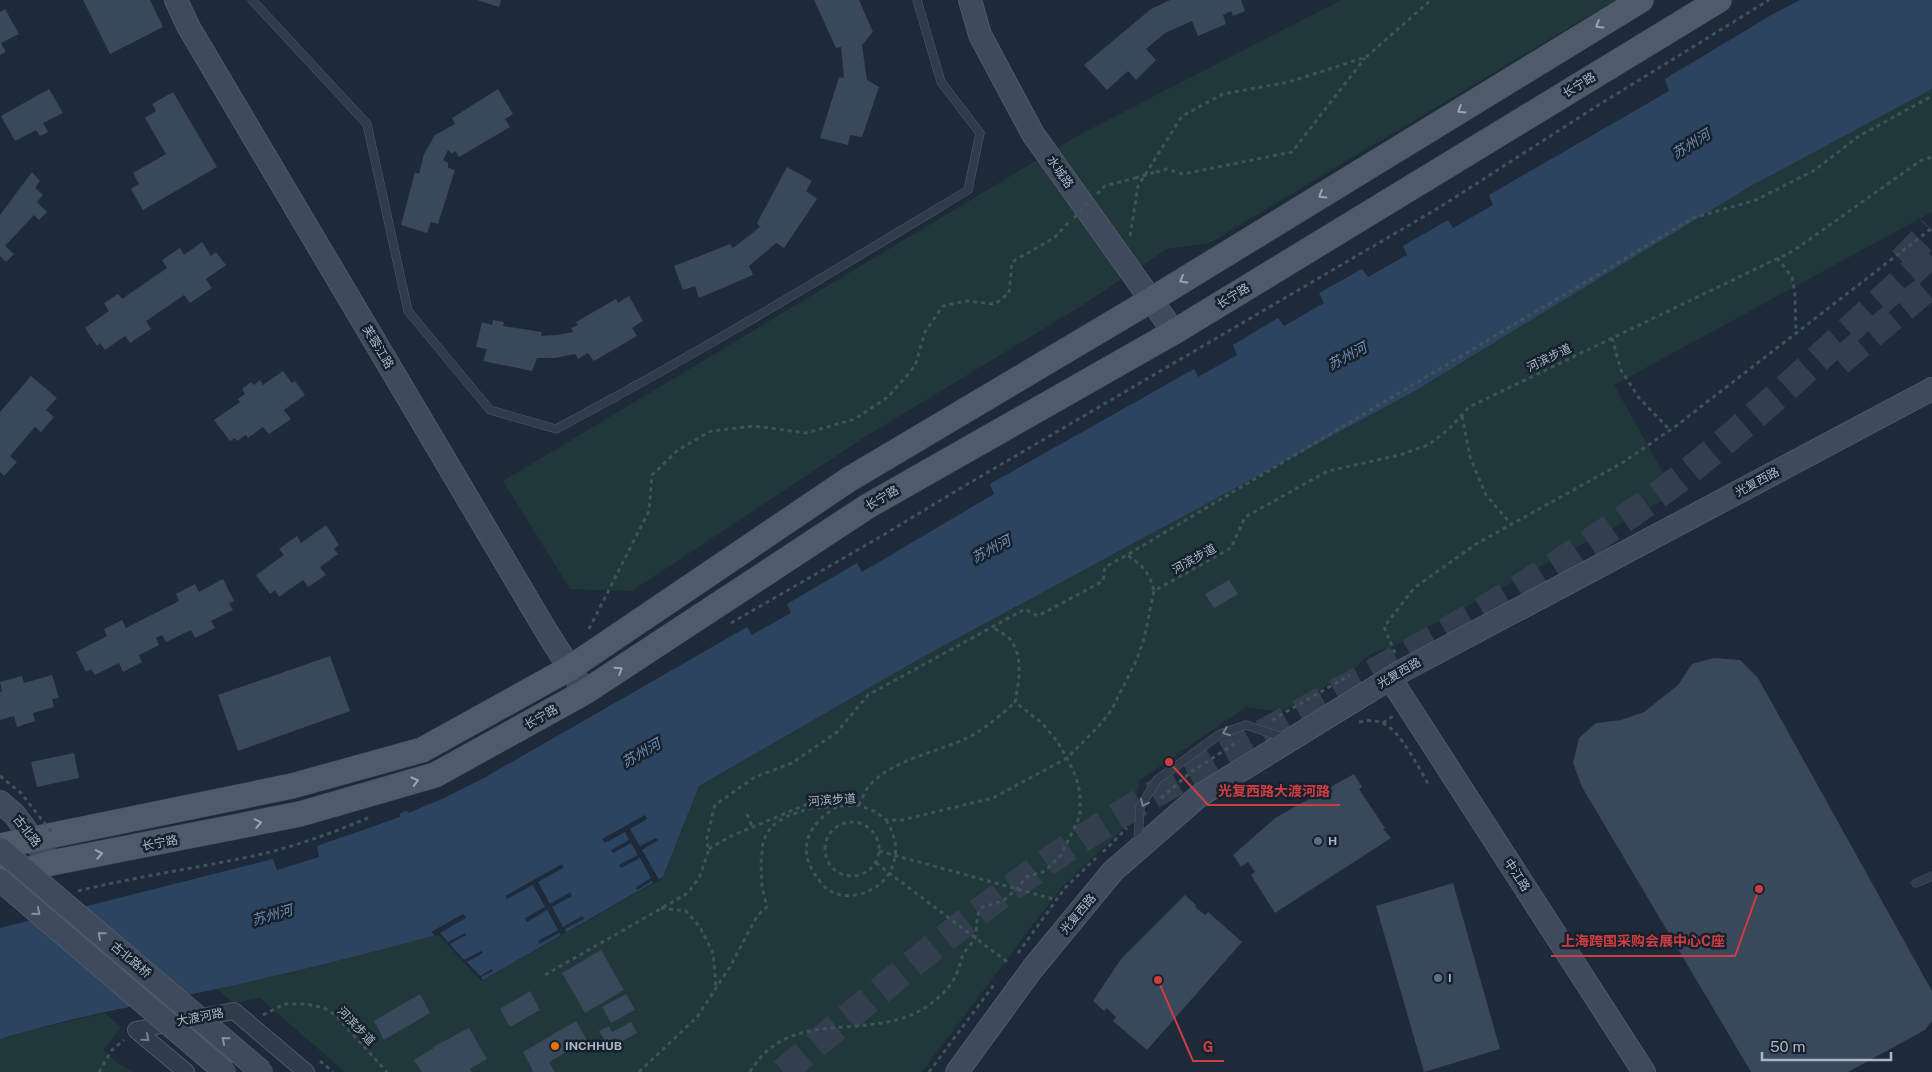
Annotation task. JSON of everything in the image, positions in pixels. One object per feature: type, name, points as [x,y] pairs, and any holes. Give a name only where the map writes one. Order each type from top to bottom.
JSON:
[{"type":"main road","points":[[0,848],[43,836],[292,786],[422,750],[570,668],[848,480],[1150,300],[1641,0]]},
{"type":"main road","name":"长宁路","points":[[0,879],[51,862],[300,814],[435,775],[585,692],[868,506],[1174,332],[1719,0]]},
{"type":"street","name":"芙蓉江路","points":[[176,0],[193,34],[585,692]]},
{"type":"street","name":"水城路","points":[[970,0],[980,35],[1033,134],[1174,332]]},
{"type":"street","name":"光复西路","points":[[957,1072],[1033,968],[1113,871],[1198,796],[1288,739],[1396,675],[1932,389]]},
{"type":"street","name":"中江路","points":[[1396,675],[1643,1072]]},
{"type":"street","name":"古北路","points":[[0,802],[43,836],[51,862]]},
{"type":"street","name":"古北路桥","points":[[0,848],[262,1072]]},
{"type":"street","name":"古北路桥","points":[[0,879],[225,1072]]},
{"type":"street","name":"大渡河路","points":[[136,1030],[234,1011],[306,1072]]},
{"type":"street","points":[[136,1030],[186,1072]]},
{"type":"lane","points":[[252,0],[367,124],[408,311],[490,410],[556,429],[603,404],[836,269],[968,190],[980,133],[941,82],[917,0]]},
{"type":"lane","points":[[1138,849],[1140,807],[1157,780],[1212,739],[1220,734],[1246,725],[1288,739]]},
{"type":"lane","points":[[1916,883],[1932,876]]},
{"type":"path","points":[[587,633],[649,511],[652,475],[678,450],[711,431],[755,426],[806,433],[855,419],[888,397],[915,366],[925,332],[943,306],[966,301],[995,304],[1009,293],[1012,262],[1054,238],[1105,186],[1167,169],[1183,174],[1292,152],[1366,57],[1431,0]]},
{"type":"path","points":[[1125,264],[1138,186],[1182,116],[1223,94],[1289,82],[1366,57]]},
{"type":"path","points":[[709,849],[706,842],[715,804],[755,777],[792,763],[837,732],[868,695],[1025,609],[1038,616],[1102,582],[1105,566],[1127,555],[1693,218],[1756,200],[1815,170],[1859,136],[1932,96]]},
{"type":"path","name":"河滨步道","points":[[1154,590],[1231,548],[1245,517],[1328,471],[1400,455],[1428,445],[1449,429],[1470,407],[1793,251],[1920,161],[1932,157]]},
{"type":"path","points":[[1396,675],[1384,627],[1414,588],[1476,544],[1622,463],[1670,430],[1932,228]]},
{"type":"path","points":[[1777,258],[1792,277],[1796,294],[1796,333]]},
{"type":"path","points":[[1612,338],[1621,370],[1639,398],[1670,430]]},
{"type":"path","points":[[1462,415],[1470,457],[1486,496],[1511,524]]},
{"type":"path","points":[[886,820],[902,820],[993,798],[1067,758],[1098,727],[1111,711],[1137,658],[1144,639],[1154,590],[1151,579],[1139,562],[1127,555]]},
{"type":"path","points":[[859,805],[869,786],[883,773],[909,760],[970,736],[996,719],[1015,702],[1019,668],[1016,648],[1008,638],[993,627]]},
{"type":"path","points":[[750,1072],[755,1062],[770,1047],[784,1038],[805,1030],[869,1026],[900,1020],[921,1011],[941,996],[956,975],[963,954],[975,938],[976,916],[981,908],[1003,900],[1018,888],[1026,877],[1045,871],[1061,855],[1080,816],[1078,785],[1067,758],[1056,741],[1042,723],[1015,702]]},
{"type":"path","points":[[1351,724],[1369,720],[1383,723],[1396,733],[1429,785]]},
{"type":"path","points":[[0,776],[20,793],[43,836]]},
{"type":"path","points":[[545,975],[688,892],[700,876],[709,849],[729,837],[817,800],[840,806]]},
{"type":"path","name":"河滨步道","points":[[639,1072],[696,1017],[730,967],[757,916],[767,907],[762,887],[761,864],[764,841],[771,828],[785,817],[811,808],[859,805],[876,812],[886,820]]},
{"type":"path","points":[[840,806],[822,815],[812,828],[807,841],[807,857],[810,868],[818,880],[832,892],[850,895],[867,892],[880,885],[889,874],[896,855],[894,832],[886,820]]},
{"type":"path","points":[[747,814],[752,826]]},
{"type":"path","points":[[848,822],[860,823],[871,829],[878,840],[880,852],[876,864],[867,872],[856,877],[843,876],[833,870],[826,859],[824,847],[828,836],[837,827],[848,822]]},
{"type":"path","points":[[880,852],[1057,900]]},
{"type":"path","points":[[876,864],[1010,964]]},
{"type":"path","points":[[661,908],[686,911],[700,928],[714,953],[716,987]]},
{"type":"path","name":"河滨步道","points":[[252,1026],[265,1014],[284,1004],[307,1004],[324,1008],[335,1015],[387,1072]]},
{"type":"path","points":[[98,1072],[112,1050],[136,1030]]},
{"type":"green space","points":[[1341,0],[1615,0],[1210,243],[1167,249],[1081,306],[860,440],[632,591],[570,589],[503,481],[1077,136]]},
{"type":"green space","points":[[1932,89],[1932,212],[1614,385],[1675,494],[1388,649],[1374,653],[1355,669],[1281,712],[1246,707],[1140,780],[1131,821],[1060,889],[922,1072],[345,1072],[260,998],[234,1003],[217,989],[293,972],[438,935],[481,981],[663,878],[699,786],[921,658],[1415,391],[1749,187]]},
{"type":"green space","points":[[105,1013],[121,1027],[104,1050],[117,1063],[132,1072],[0,1072],[0,1039]]},
{"type":"water","name":"苏州河","points":[[1800,0],[1932,0],[1932,89],[1749,187],[1415,391],[921,658],[699,786],[663,877],[481,981],[438,935],[217,989],[81,1017],[0,1039],[0,928],[273,859],[277,870],[319,857],[317,846],[400,817],[400,813],[407,811],[408,813],[442,799],[484,778],[747,627],[752,635],[791,613],[787,604],[857,563],[862,572],[994,494],[990,484],[1194,369],[1198,377],[1237,355],[1233,345],[1278,318],[1284,326],[1324,303],[1319,293],[1362,269],[1368,277],[1407,255],[1403,246],[1448,220],[1453,228],[1493,205],[1489,195],[1669,91],[1665,79],[1773,14]]},
{"type":"pier","points":[[645,815],[647,819],[630,829],[640,846],[656,838],[658,840],[642,850],[659,880],[653,883],[652,881],[637,890],[636,887],[651,878],[640,858],[621,868],[619,865],[638,855],[631,843],[613,853],[611,850],[629,840],[625,832],[605,843],[602,839]]},
{"type":"pier","points":[[562,864],[564,867],[538,882],[550,904],[570,892],[572,896],[552,907],[563,927],[582,916],[584,919],[565,929],[566,932],[561,935],[559,933],[539,944],[538,941],[558,930],[547,910],[527,922],[525,918],[545,907],[533,885],[507,899],[505,896]]},
{"type":"pier","points":[[463,914],[466,918],[440,933],[448,942],[465,933],[466,935],[450,944],[464,960],[481,951],[483,953],[467,962],[480,976],[492,969],[493,971],[481,977],[483,980],[481,981],[438,935],[435,936],[431,932]]},
{"type":"building","points":[[83,0],[150,0],[163,27],[110,54]]},
{"type":"building","points":[[477,0],[501,0],[499,7]]},
{"type":"building","points":[[814,0],[859,0],[873,32],[862,45],[867,80],[879,87],[862,137],[850,135],[848,145],[820,138],[839,77],[844,78],[841,47],[836,48]]},
{"type":"building","points":[[1170,0],[1241,0],[1245,11],[1233,16],[1231,11],[1223,15],[1226,24],[1198,36],[1192,21],[1165,33],[1146,49],[1156,60],[1136,80],[1128,71],[1107,90],[1084,65],[1151,9]]},
{"type":"building","points":[[5,9],[19,34],[1,43],[6,52],[0,55],[0,12]]},
{"type":"building","points":[[49,89],[63,113],[43,123],[48,132],[40,136],[36,130],[15,141],[1,116]]},
{"type":"building","points":[[498,89],[513,114],[505,119],[510,127],[459,157],[455,151],[452,154],[448,150],[443,160],[448,163],[448,168],[455,170],[438,224],[431,222],[427,233],[401,225],[415,172],[419,174],[424,154],[435,135],[455,124],[452,118]]},
{"type":"building","points":[[173,92],[217,167],[143,210],[131,189],[139,184],[133,173],[166,154],[145,118],[156,111],[152,104]]},
{"type":"building","points":[[787,167],[812,181],[806,191],[817,199],[784,248],[776,243],[749,266],[753,275],[699,298],[695,286],[683,290],[674,266],[730,244],[733,248],[760,227],[757,223]]},
{"type":"building","points":[[32,172],[40,181],[35,188],[43,195],[37,202],[47,212],[39,220],[34,215],[5,246],[14,254],[6,262],[0,256],[0,215]]},
{"type":"building","points":[[202,242],[211,256],[216,252],[226,265],[206,279],[212,288],[190,303],[184,295],[146,321],[151,329],[130,343],[125,336],[105,350],[100,343],[97,346],[85,328],[109,311],[104,303],[118,294],[122,299],[167,268],[162,260],[180,248],[184,255]]},
{"type":"building","points":[[629,296],[643,321],[632,328],[637,336],[594,361],[588,353],[578,359],[575,354],[555,358],[537,358],[532,371],[483,361],[487,349],[476,347],[482,322],[492,325],[493,320],[504,322],[503,326],[542,332],[541,336],[557,335],[573,332],[571,328],[578,325],[576,322],[616,299],[618,303]]},
{"type":"building","points":[[283,371],[292,383],[295,381],[305,395],[284,410],[291,419],[269,434],[263,427],[248,438],[246,435],[237,441],[235,438],[230,441],[214,420],[240,402],[238,399],[245,394],[242,389],[251,382],[254,385],[260,380],[263,385]]},
{"type":"building","points":[[31,376],[57,398],[46,410],[54,417],[41,432],[35,427],[10,456],[17,462],[4,476],[0,472],[0,412]]},
{"type":"building","points":[[326,525],[339,545],[334,549],[338,554],[320,567],[326,575],[308,587],[303,580],[279,597],[275,590],[270,594],[256,575],[284,555],[279,549],[297,536],[301,543]]},
{"type":"building","points":[[223,579],[234,601],[229,603],[233,610],[211,621],[215,628],[195,638],[191,630],[166,642],[162,635],[156,638],[159,645],[139,655],[142,662],[123,672],[119,663],[95,675],[91,669],[86,672],[76,652],[107,636],[104,629],[122,620],[126,628],[179,601],[176,594],[195,584],[199,592]]},
{"type":"building","points":[[1229,580],[1238,594],[1214,608],[1205,594]]},
{"type":"building","points":[[330,656],[350,711],[238,751],[218,695]]},
{"type":"building","points":[[1714,658],[1740,660],[1758,678],[1932,991],[1932,1021],[1925,1030],[1848,1072],[1751,1072],[1582,787],[1573,763],[1579,738],[1596,723],[1621,720],[1644,712],[1678,685],[1692,664]]},
{"type":"building","points":[[52,675],[59,698],[52,699],[54,707],[33,713],[35,721],[17,727],[14,716],[0,720],[0,692],[2,692],[0,682],[22,676],[24,683]]},
{"type":"building","points":[[74,753],[79,778],[37,787],[31,762]]},
{"type":"building","name":"H","points":[[1354,774],[1362,787],[1359,789],[1385,828],[1383,829],[1391,838],[1275,913],[1251,875],[1255,872],[1248,862],[1241,867],[1233,855],[1275,818]]},
{"type":"building","name":"I","points":[[1453,883],[1500,1049],[1424,1072],[1376,906]]},
{"type":"building","points":[[1185,895],[1196,905],[1195,907],[1205,915],[1208,912],[1242,942],[1147,1050],[1113,1021],[1116,1017],[1107,1008],[1104,1011],[1093,1001],[1121,959]]},
{"type":"building","points":[[601,950],[624,990],[585,1013],[562,973]]},
{"type":"building","points":[[530,991],[540,1010],[510,1027],[500,1009]]},
{"type":"building","points":[[420,994],[430,1013],[384,1040],[374,1021]]},
{"type":"building","points":[[626,994],[635,1010],[611,1023],[602,1007]]},
{"type":"building","name":"INCHHUB","points":[[576,1021],[587,1040],[549,1062],[555,1072],[531,1072],[533,1071],[523,1052]]},
{"type":"building","points":[[631,1022],[637,1033],[619,1043],[615,1038],[606,1043],[599,1031],[609,1026],[612,1032]]},
{"type":"building","points":[[469,1028],[487,1059],[470,1069],[472,1072],[422,1072],[414,1060],[433,1047]]},
{"type":"tunnel","points":[[1902,261],[1932,230]]},
{"type":"tunnel","points":[[783,1072],[945,938],[1072,845],[1176,782],[1479,612],[1538,576],[1643,506],[1688,472],[1751,419],[1932,253]]},
{"type":"tunnel","points":[[1839,362],[1932,284]]},
{"type":"place","name":"光复西路大渡河路","points":[[1169,762]]},
{"type":"place","name":"H","points":[[1318,841]]},
{"type":"place","name":"上海跨国采购会展中心C座","points":[[1759,889]]},
{"type":"place","name":"I","points":[[1438,978]]},
{"type":"place","name":"G","points":[[1158,980]]},
{"type":"place","name":"INCHHUB","points":[[555,1046]]}]
